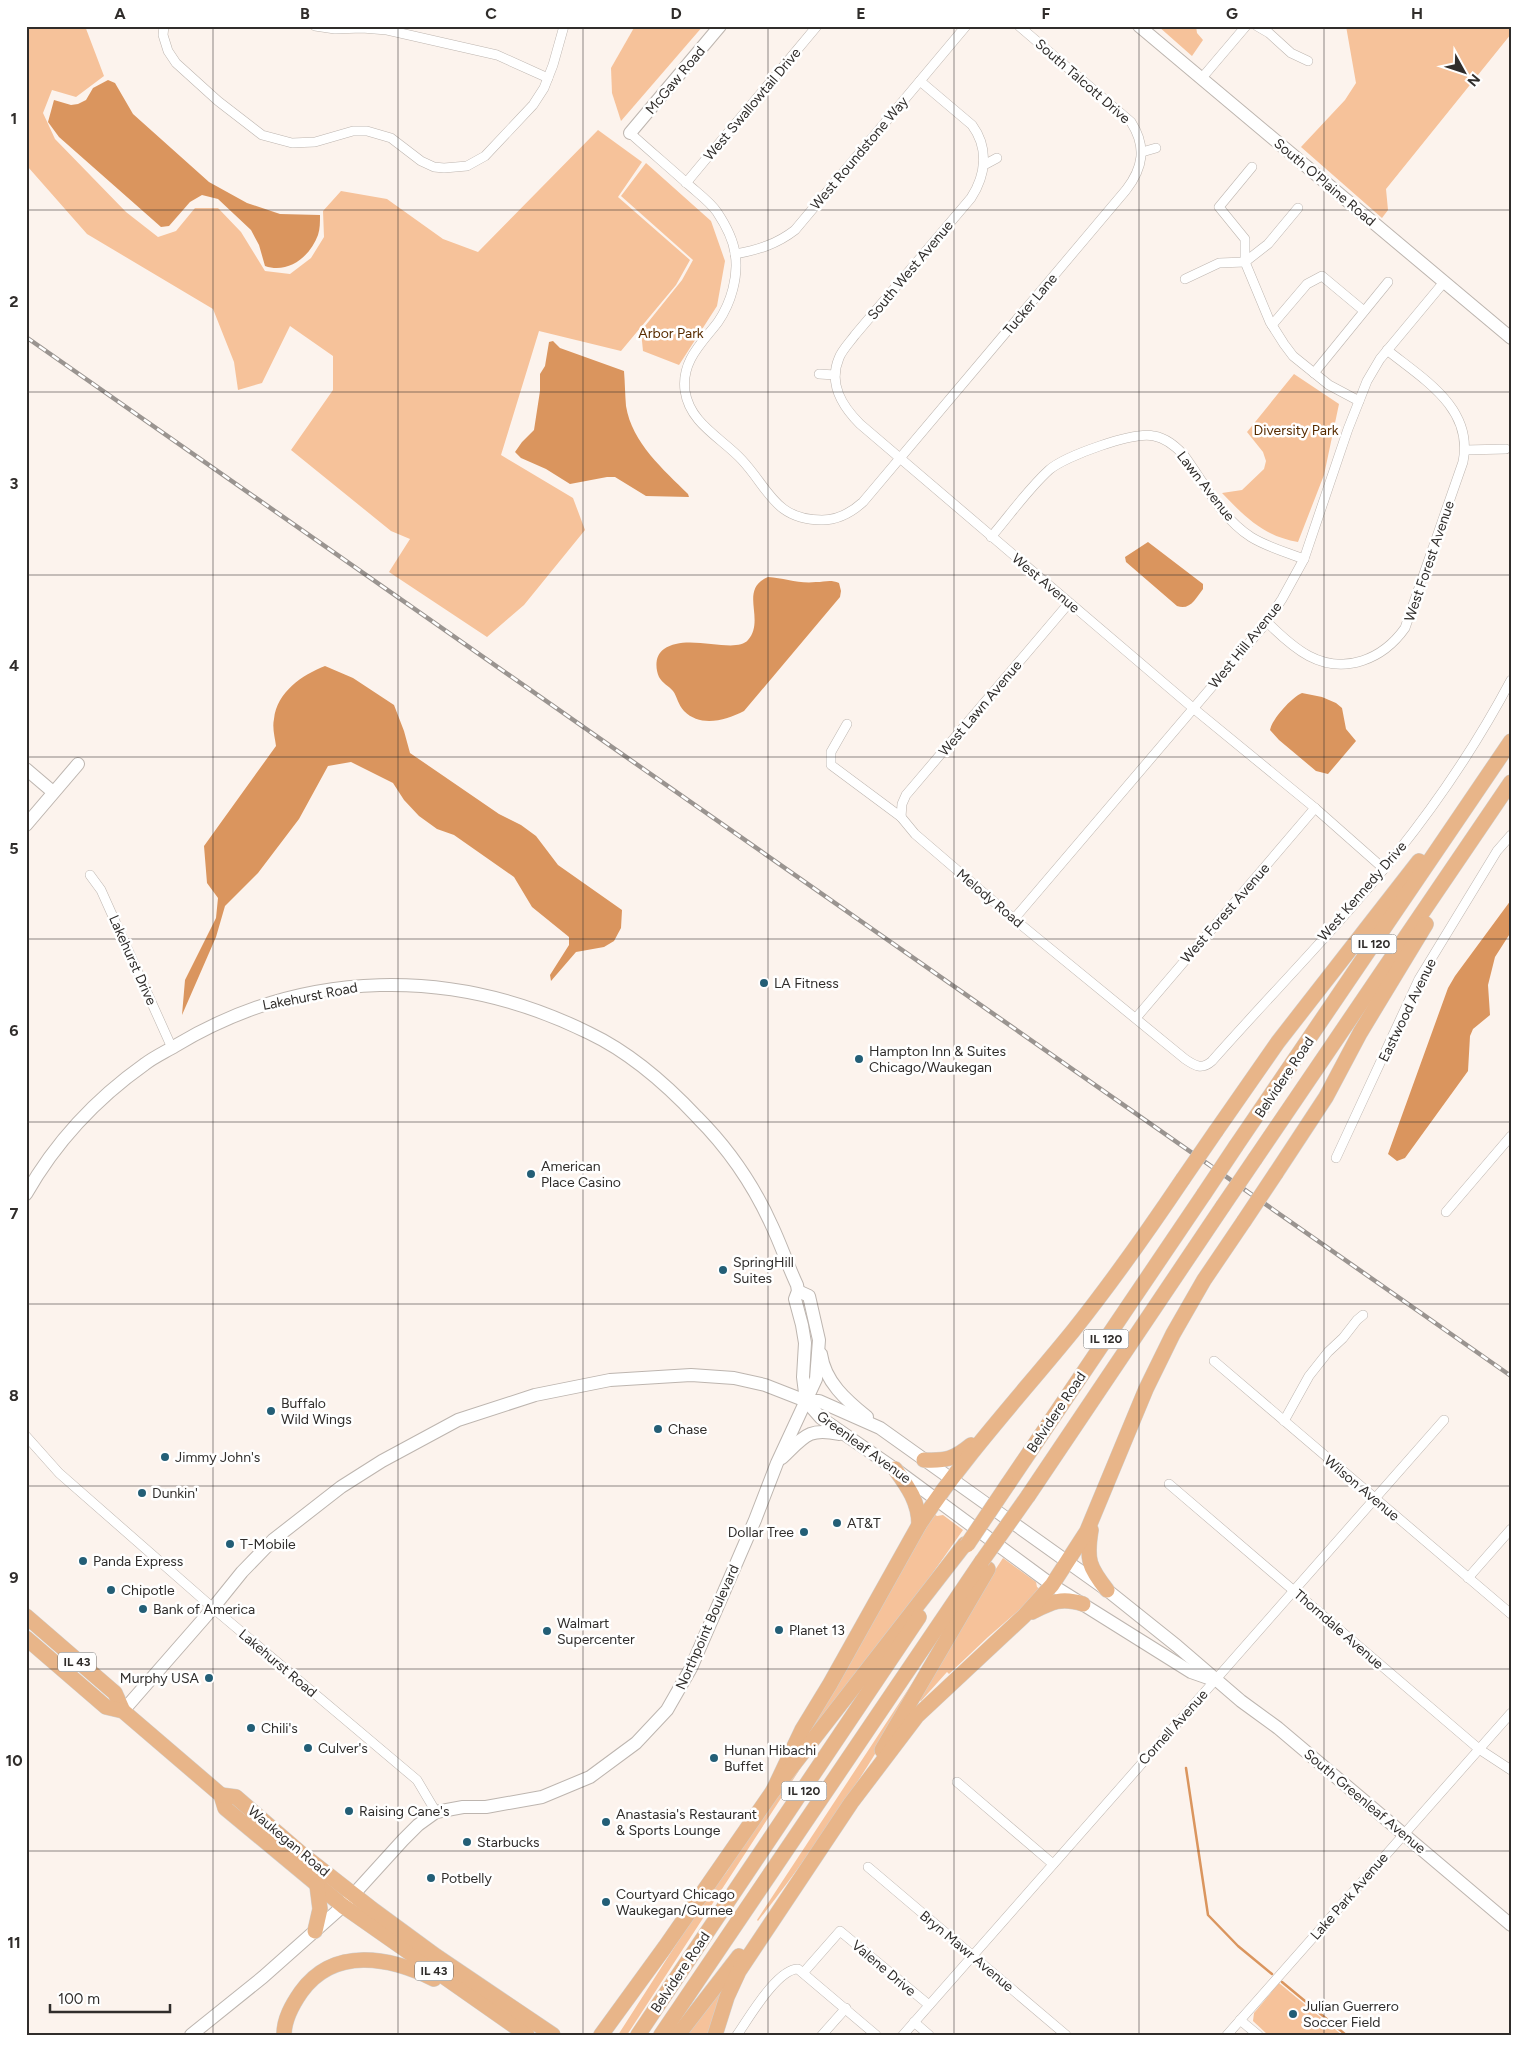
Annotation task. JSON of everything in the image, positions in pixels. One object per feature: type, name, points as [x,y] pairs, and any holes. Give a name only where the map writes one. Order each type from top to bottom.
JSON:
[{"type":"main road","points":[[773,1791],[802,1730],[830,1684],[919,1525],[936,1499],[988,1432],[1102,1294],[1278,1042],[1511,741]]},
{"type":"main road","name":"Belvidere Road","points":[[638,2035],[966,1544],[1511,741]]},
{"type":"main road","points":[[715,2035],[726,1997],[739,1971],[851,1803],[917,1716],[1024,1616],[1052,1585],[1087,1532],[1146,1389],[1173,1334],[1204,1280],[1326,1097],[1360,1033],[1511,783]]},
{"type":"main road","name":"Belvidere Road","points":[[661,2035],[986,1563],[1223,1206],[1511,783]]},
{"type":"main road","points":[[924,1460],[944,1461],[951,1459],[988,1432]]},
{"type":"main road","points":[[895,1469],[912,1494],[919,1513],[919,1525]]},
{"type":"main road","points":[[1094,1518],[1087,1557],[1091,1569],[1107,1590]]},
{"type":"main road","points":[[601,2035],[665,1947],[773,1791],[966,1544]]},
{"type":"main road","points":[[851,1803],[986,1563]]},
{"type":"main road","points":[[1024,1616],[1051,1602],[1071,1600],[1083,1604]]},
{"type":"main road","name":"Waukegan Road","points":[[26,1616],[115,1693],[122,1711]]},
{"type":"main road","name":"Waukegan Road","points":[[26,1638],[106,1706],[122,1711],[221,1795],[226,1808],[343,1906]]},
{"type":"main road","name":"Waukegan Road","points":[[221,1795],[236,1797],[354,1894]]},
{"type":"main road","points":[[678,2035],[798,1883]]},
{"type":"main road","points":[[315,1931],[320,1909],[317,1885]]},
{"type":"main road","name":"IL 43","points":[[354,1894],[436,1956],[553,2035]]},
{"type":"main road","name":"IL 43","points":[[343,1906],[526,2035]]},
{"type":"main road","points":[[611,2035],[665,1947]]},
{"type":"main road","points":[[284,2035],[288,2016],[294,2002],[314,1978],[334,1966],[353,1960],[390,1962],[425,1974],[476,2000]]},
{"type":"street","points":[[164,26],[163,35],[176,63],[218,101],[262,135],[292,143],[315,142],[353,131],[373,132],[391,138],[421,161],[434,167],[444,168],[467,166],[486,156],[533,105],[548,78],[564,26]]},
{"type":"street","points":[[315,26],[335,29],[362,28],[396,32],[497,55],[548,78]]},
{"type":"street","name":"McGaw Road","points":[[630,133],[720,26]]},
{"type":"street","name":"West Swallowtail Drive","points":[[686,182],[818,26]]},
{"type":"street","name":"West Roundstone Way","points":[[735,254],[771,246],[795,230],[966,26]]},
{"type":"street","name":"South Talcott Drive","points":[[1019,26],[1123,114],[1136,128],[1142,152]]},
{"type":"street","name":"South O'Plaine Road","points":[[1139,26],[1511,338]]},
{"type":"street","points":[[1201,79],[1246,26]]},
{"type":"street","points":[[1257,26],[1269,33],[1291,53],[1308,61]]},
{"type":"street","name":"South West Avenue","points":[[900,458],[848,412],[839,398],[834,383],[839,356],[979,186],[985,154],[978,133],[920,81]]},
{"type":"street","name":"Tucker Lane","points":[[630,133],[717,212],[729,233],[735,254],[734,286],[726,308],[693,354],[687,369],[685,391],[697,419],[742,460],[780,506],[793,515],[805,520],[828,520],[855,509],[1126,190],[1138,170],[1142,152]]},
{"type":"street","points":[[1142,152],[1156,148]]},
{"type":"street","points":[[984,165],[997,158]]},
{"type":"street","points":[[1252,167],[1219,207],[1245,239],[1245,262],[1272,325],[1293,356],[1335,389],[1359,401]]},
{"type":"street","points":[[1185,279],[1220,263],[1245,262],[1268,244],[1298,208]]},
{"type":"street","points":[[1272,325],[1307,284],[1322,276],[1364,311]]},
{"type":"street","points":[[1314,373],[1388,282]]},
{"type":"street","name":"West Hill Avenue","points":[[1014,919],[1267,622],[1304,559],[1348,429],[1367,381],[1387,350],[1444,282]]},
{"type":"street","name":"West Forest Avenue","points":[[1267,622],[1310,656],[1330,663],[1359,662],[1380,653],[1390,646],[1405,628],[1465,450],[1464,430],[1454,408],[1437,390],[1387,350]]},
{"type":"street","points":[[819,374],[835,375]]},
{"type":"street","name":"Lawn Avenue","points":[[991,537],[1041,478],[1058,464],[1088,451],[1135,435],[1153,435],[1175,446],[1183,454],[1222,512],[1243,532],[1265,544],[1304,559]]},
{"type":"street","points":[[1465,450],[1506,449]]},
{"type":"street","name":"West Avenue","points":[[900,458],[1193,708],[1315,808],[1384,869]]},
{"type":"street","name":"West Lawn Avenue","points":[[901,817],[902,804],[906,795],[1070,603]]},
{"type":"street","name":"West Kennedy Drive","points":[[1184,1059],[1195,1067],[1207,1066],[1212,1062],[1384,869],[1443,792],[1478,740],[1511,680]]},
{"type":"street","name":"Melody Road","points":[[847,724],[831,752],[831,765],[901,817],[915,834],[1014,919],[1184,1059]]},
{"type":"street","points":[[26,825],[78,764]]},
{"type":"street","points":[[26,769],[53,792]]},
{"type":"street","name":"West Forest Avenue","points":[[1136,1018],[1315,808]]},
{"type":"street","name":"Eastwood Avenue","points":[[1336,1158],[1419,979],[1487,867],[1511,836]]},
{"type":"street","name":"Lakehurst Drive","points":[[90,875],[101,890],[172,1048]]},
{"type":"street","name":"Lakehurst Road","points":[[26,1194],[62,1140],[91,1110],[146,1063],[202,1030],[253,1008],[286,998],[345,987],[417,984],[486,995],[538,1011],[590,1033],[622,1053],[660,1082],[698,1117],[731,1158],[755,1193],[772,1224],[798,1291],[795,1299],[805,1343],[803,1377],[806,1401]]},
{"type":"street","points":[[1446,1212],[1511,1136]]},
{"type":"street","name":"Lakehurst Road","points":[[798,1291],[808,1296],[819,1340],[816,1379],[806,1401]]},
{"type":"street","points":[[1284,1421],[1309,1376],[1328,1352],[1363,1315]]},
{"type":"street","points":[[819,1340],[822,1361],[838,1392],[880,1428]]},
{"type":"street","name":"Wilson Avenue","points":[[1214,1361],[1511,1614]]},
{"type":"street","points":[[122,1711],[213,1608],[242,1572],[273,1540],[341,1487],[382,1461],[458,1420],[535,1395],[578,1385],[610,1380],[663,1376],[691,1375],[734,1378],[764,1385],[806,1401]]},
{"type":"street","name":"Greenleaf Avenue","points":[[806,1401],[819,1401],[880,1428],[1067,1561]]},
{"type":"street","name":"Greenleaf Avenue","points":[[806,1401],[820,1418],[895,1469],[1052,1585]]},
{"type":"street","name":"Northpoint Boulevard","points":[[190,2035],[263,1977],[343,1906],[408,1834],[418,1824],[436,1812],[463,1807],[486,1808],[542,1798],[594,1775],[636,1743],[651,1728],[667,1710],[691,1668],[755,1520],[777,1463],[806,1401]]},
{"type":"street","name":"Cornell Avenue","points":[[903,2035],[1444,1420]]},
{"type":"street","points":[[777,1463],[808,1434],[824,1430],[846,1435]]},
{"type":"street","name":"Lakehurst Road","points":[[26,1436],[59,1473],[213,1608],[418,1780],[436,1812]]},
{"type":"street","name":"Thorndale Avenue","points":[[1169,1484],[1479,1749],[1511,1770]]},
{"type":"street","points":[[1468,1578],[1511,1529]]},
{"type":"street","name":"South Greenleaf Avenue","points":[[1067,1561],[1107,1590],[1177,1646],[1216,1681],[1278,1728],[1511,1925]]},
{"type":"street","name":"South Greenleaf Avenue","points":[[1052,1585],[1191,1672],[1216,1681]]},
{"type":"street","name":"Lake Park Avenue","points":[[1227,2035],[1511,1713]]},
{"type":"street","points":[[957,1782],[1053,1864]]},
{"type":"street","name":"Bryn Mawr Avenue","points":[[868,1867],[1066,2035]]},
{"type":"street","name":"Valene Drive","points":[[804,1972],[840,1932],[929,2005]]},
{"type":"street","points":[[737,2035],[784,1973],[798,1968],[876,2035]]},
{"type":"street","points":[[822,2035],[846,2008]]},
{"type":"street","points":[[1240,2020],[1258,2035]]},
{"type":"street","points":[[914,2022],[929,2035]]},
{"type":"green space","points":[[26,26],[85,26],[104,76],[76,97],[52,90],[43,113],[55,139],[126,212],[158,237],[176,231],[195,208],[218,208],[241,232],[265,271],[290,274],[311,258],[324,237],[323,211],[341,191],[387,199],[443,239],[478,252],[598,130],[642,162],[618,197],[690,260],[676,285],[621,351],[539,331],[501,455],[573,498],[585,530],[524,605],[487,637],[389,572],[410,539],[391,531],[291,450],[333,390],[333,356],[290,326],[262,383],[238,390],[234,362],[213,309],[87,234],[28,167],[26,164]]},
{"type":"green space","points":[[635,26],[703,26],[621,121],[612,93],[611,68]]},
{"type":"green space","points":[[1158,26],[1196,26],[1197,33],[1203,40],[1192,56]]},
{"type":"green space","points":[[1346,26],[1511,26],[1511,34],[1386,189],[1388,210],[1382,218],[1301,147],[1345,100],[1356,83]]},
{"type":"green space","name":"Arbor Park","points":[[646,163],[711,221],[725,261],[717,306],[679,365],[643,351],[641,331],[682,280],[693,260],[621,196]]},
{"type":"green space","name":"Diversity Park","points":[[1294,374],[1339,404],[1324,475],[1298,542],[1275,535],[1256,525],[1222,493],[1242,490],[1264,469],[1266,461],[1263,452],[1247,432]]},
{"type":"green space","points":[[931,1512],[937,1516],[943,1515],[963,1530],[925,1584],[801,1746]]},
{"type":"green space","points":[[1003,1558],[1036,1582],[1037,1587],[1042,1590],[949,1674],[947,1672],[921,1701],[919,1700],[978,1596]]},
{"type":"green space","points":[[936,1647],[897,1718],[831,1822],[758,1921],[757,1920]]},
{"type":"green space","points":[[801,1766],[627,2035],[618,2035],[702,1904],[728,1870],[730,1863],[750,1833]]},
{"type":"green space","points":[[732,1972],[712,2035],[687,2035]]},
{"type":"green space","points":[[1279,1983],[1342,2035],[1268,2035],[1253,2021],[1254,2013]]},
{"type":"shaded area","points":[[108,80],[115,83],[133,114],[209,182],[247,203],[280,214],[320,215],[318,235],[304,257],[290,266],[282,268],[265,266],[259,245],[251,230],[218,199],[202,195],[190,202],[169,226],[161,227],[59,137],[48,122],[54,100],[71,105],[78,104],[86,100],[93,88]]},
{"type":"shaded area","points":[[553,341],[560,348],[624,371],[626,406],[635,432],[650,455],[689,497],[646,496],[615,477],[570,484],[546,469],[521,458],[515,452],[534,430],[540,391],[540,374],[545,366],[549,342]]},
{"type":"shaded area","points":[[1148,542],[1203,584],[1203,589],[1195,600],[1186,607],[1177,606],[1126,562],[1125,557]]},
{"type":"shaded area","points":[[768,577],[804,582],[836,582],[839,583],[840,597],[744,711],[714,721],[706,721],[691,716],[682,709],[673,691],[659,677],[656,666],[657,658],[664,649],[674,644],[733,645],[742,644],[748,640],[753,632],[753,597],[755,589],[759,583]]},
{"type":"shaded area","points":[[325,666],[353,678],[394,705],[410,753],[499,814],[521,825],[536,836],[558,865],[622,910],[621,928],[614,941],[604,947],[576,952],[551,981],[550,975],[569,945],[569,937],[532,907],[514,877],[454,835],[437,829],[419,816],[404,800],[393,783],[351,762],[328,766],[299,819],[258,873],[225,906],[216,937],[182,1015],[185,980],[216,918],[218,898],[207,883],[204,846],[276,746],[273,722],[276,709],[285,693],[308,674]]},
{"type":"shaded area","points":[[1302,693],[1322,697],[1342,708],[1346,729],[1356,741],[1328,774],[1316,771],[1270,730],[1274,720],[1283,709]]},
{"type":"shaded area","points":[[1511,900],[1511,932],[1495,957],[1488,985],[1490,1015],[1473,1029],[1470,1036],[1468,1071],[1405,1158],[1397,1161],[1388,1154],[1448,988]]},
{"type":"waterway","points":[[1186,1768],[1208,1915],[1238,1946],[1272,1974]]},
{"type":"waterway","points":[[1282,1982],[1346,2035]]},
{"type":"railway","points":[[26,337],[1511,1376]]},
{"type":"place","name":"LA Fitness","points":[[764,983]]},
{"type":"place","name":"Hampton Inn & Suites Chicago/Waukegan","points":[[859,1059]]},
{"type":"place","name":"American Place Casino","points":[[531,1174]]},
{"type":"place","name":"SpringHill Suites","points":[[723,1270]]},
{"type":"place","name":"Buffalo Wild Wings","points":[[271,1411]]},
{"type":"place","name":"Chase","points":[[658,1429]]},
{"type":"place","name":"Jimmy John's","points":[[165,1457]]},
{"type":"place","name":"Dunkin'","points":[[142,1493]]},
{"type":"place","name":"AT&T","points":[[837,1523]]},
{"type":"place","name":"Dollar Tree","points":[[804,1532]]},
{"type":"place","name":"T-Mobile","points":[[230,1544]]},
{"type":"place","name":"Panda Express","points":[[83,1561]]},
{"type":"place","name":"Chipotle","points":[[111,1590]]},
{"type":"place","name":"Bank of America","points":[[143,1609]]},
{"type":"place","name":"Planet 13","points":[[779,1630]]},
{"type":"place","name":"Walmart Supercenter","points":[[547,1631]]},
{"type":"place","name":"Murphy USA","points":[[209,1678]]},
{"type":"place","name":"Chili's","points":[[251,1728]]},
{"type":"place","name":"Culver's","points":[[308,1748]]},
{"type":"place","name":"Hunan Hibachi Buffet","points":[[714,1758]]},
{"type":"place","name":"Raising Cane's","points":[[349,1811]]},
{"type":"place","name":"Anastasia's Restaurant & Sports Lounge","points":[[606,1822]]},
{"type":"place","name":"Starbucks","points":[[467,1842]]},
{"type":"place","name":"Potbelly","points":[[431,1878]]},
{"type":"place","name":"Courtyard Chicago Waukegan/Gurnee","points":[[606,1902]]},
{"type":"place","name":"Julian Guerrero Soccer Field","points":[[1293,2014]]}]
